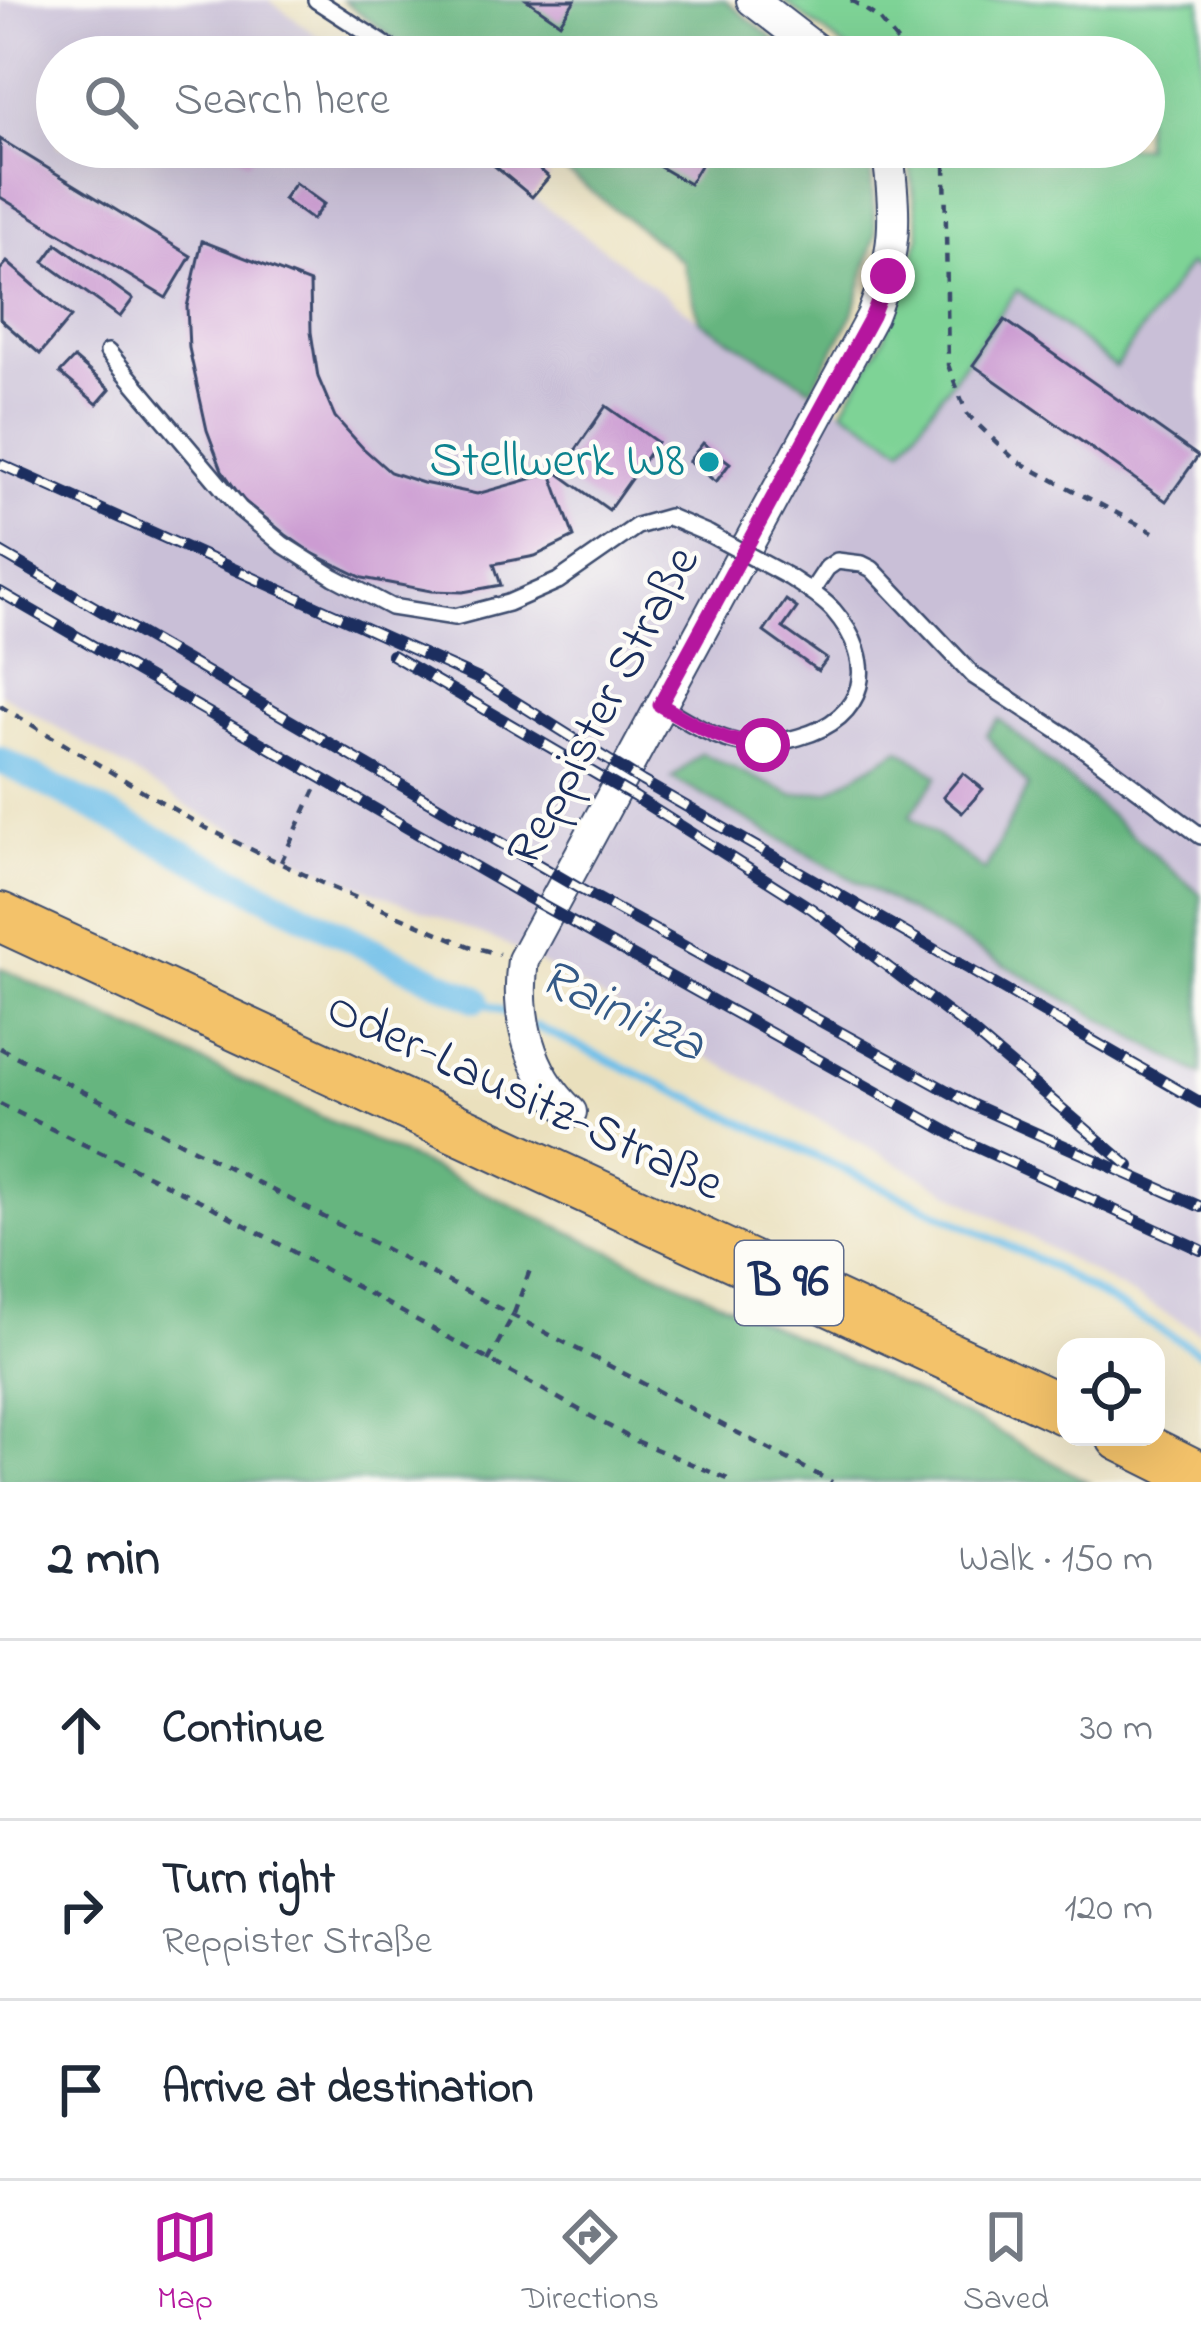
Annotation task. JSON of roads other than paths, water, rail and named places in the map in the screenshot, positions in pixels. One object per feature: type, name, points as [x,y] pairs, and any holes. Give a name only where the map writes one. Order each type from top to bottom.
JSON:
[{"type":"highway","name":"Oder-Lausitz-Straße","points":[[0,917],[1057,1407]]},
{"type":"highway","points":[[1139,1446],[1201,1477]]},
{"type":"street","points":[[752,0],[799,36]]},
{"type":"street","name":"Reppister Straße","points":[[571,1112],[552,1095],[530,1049],[522,1015],[521,971],[872,316],[888,276],[895,231],[890,168]]},
{"type":"lane","points":[[316,0],[372,36]]},
{"type":"lane","points":[[108,352],[240,509],[282,544],[391,607],[455,617],[508,603],[558,581],[637,526],[669,517],[709,534],[811,592],[830,607],[858,650],[862,669],[849,708],[815,733],[790,740],[745,744],[705,731],[660,705]]},
{"type":"lane","points":[[811,592],[836,561],[849,560],[872,569],[974,676],[1066,736],[1201,836]]},
{"type":"waterway","name":"Rainitza","points":[[0,760],[476,999]]},
{"type":"waterway","name":"Rainitza","points":[[476,999],[516,1017]]},
{"type":"waterway","name":"Rainitza","points":[[535,1026],[1041,1261],[1201,1353]]},
{"type":"railway","points":[[0,464],[481,680],[642,781],[1201,1103]]},
{"type":"railway","points":[[0,552],[582,890],[973,1105],[1201,1207]]},
{"type":"railway","points":[[0,592],[527,897],[968,1143],[1201,1250]]},
{"type":"railway","points":[[392,655],[635,797],[812,909],[968,1028],[1129,1166]]},
{"type":"place","name":"Stellwerk W8","points":[[709,462]]}]
